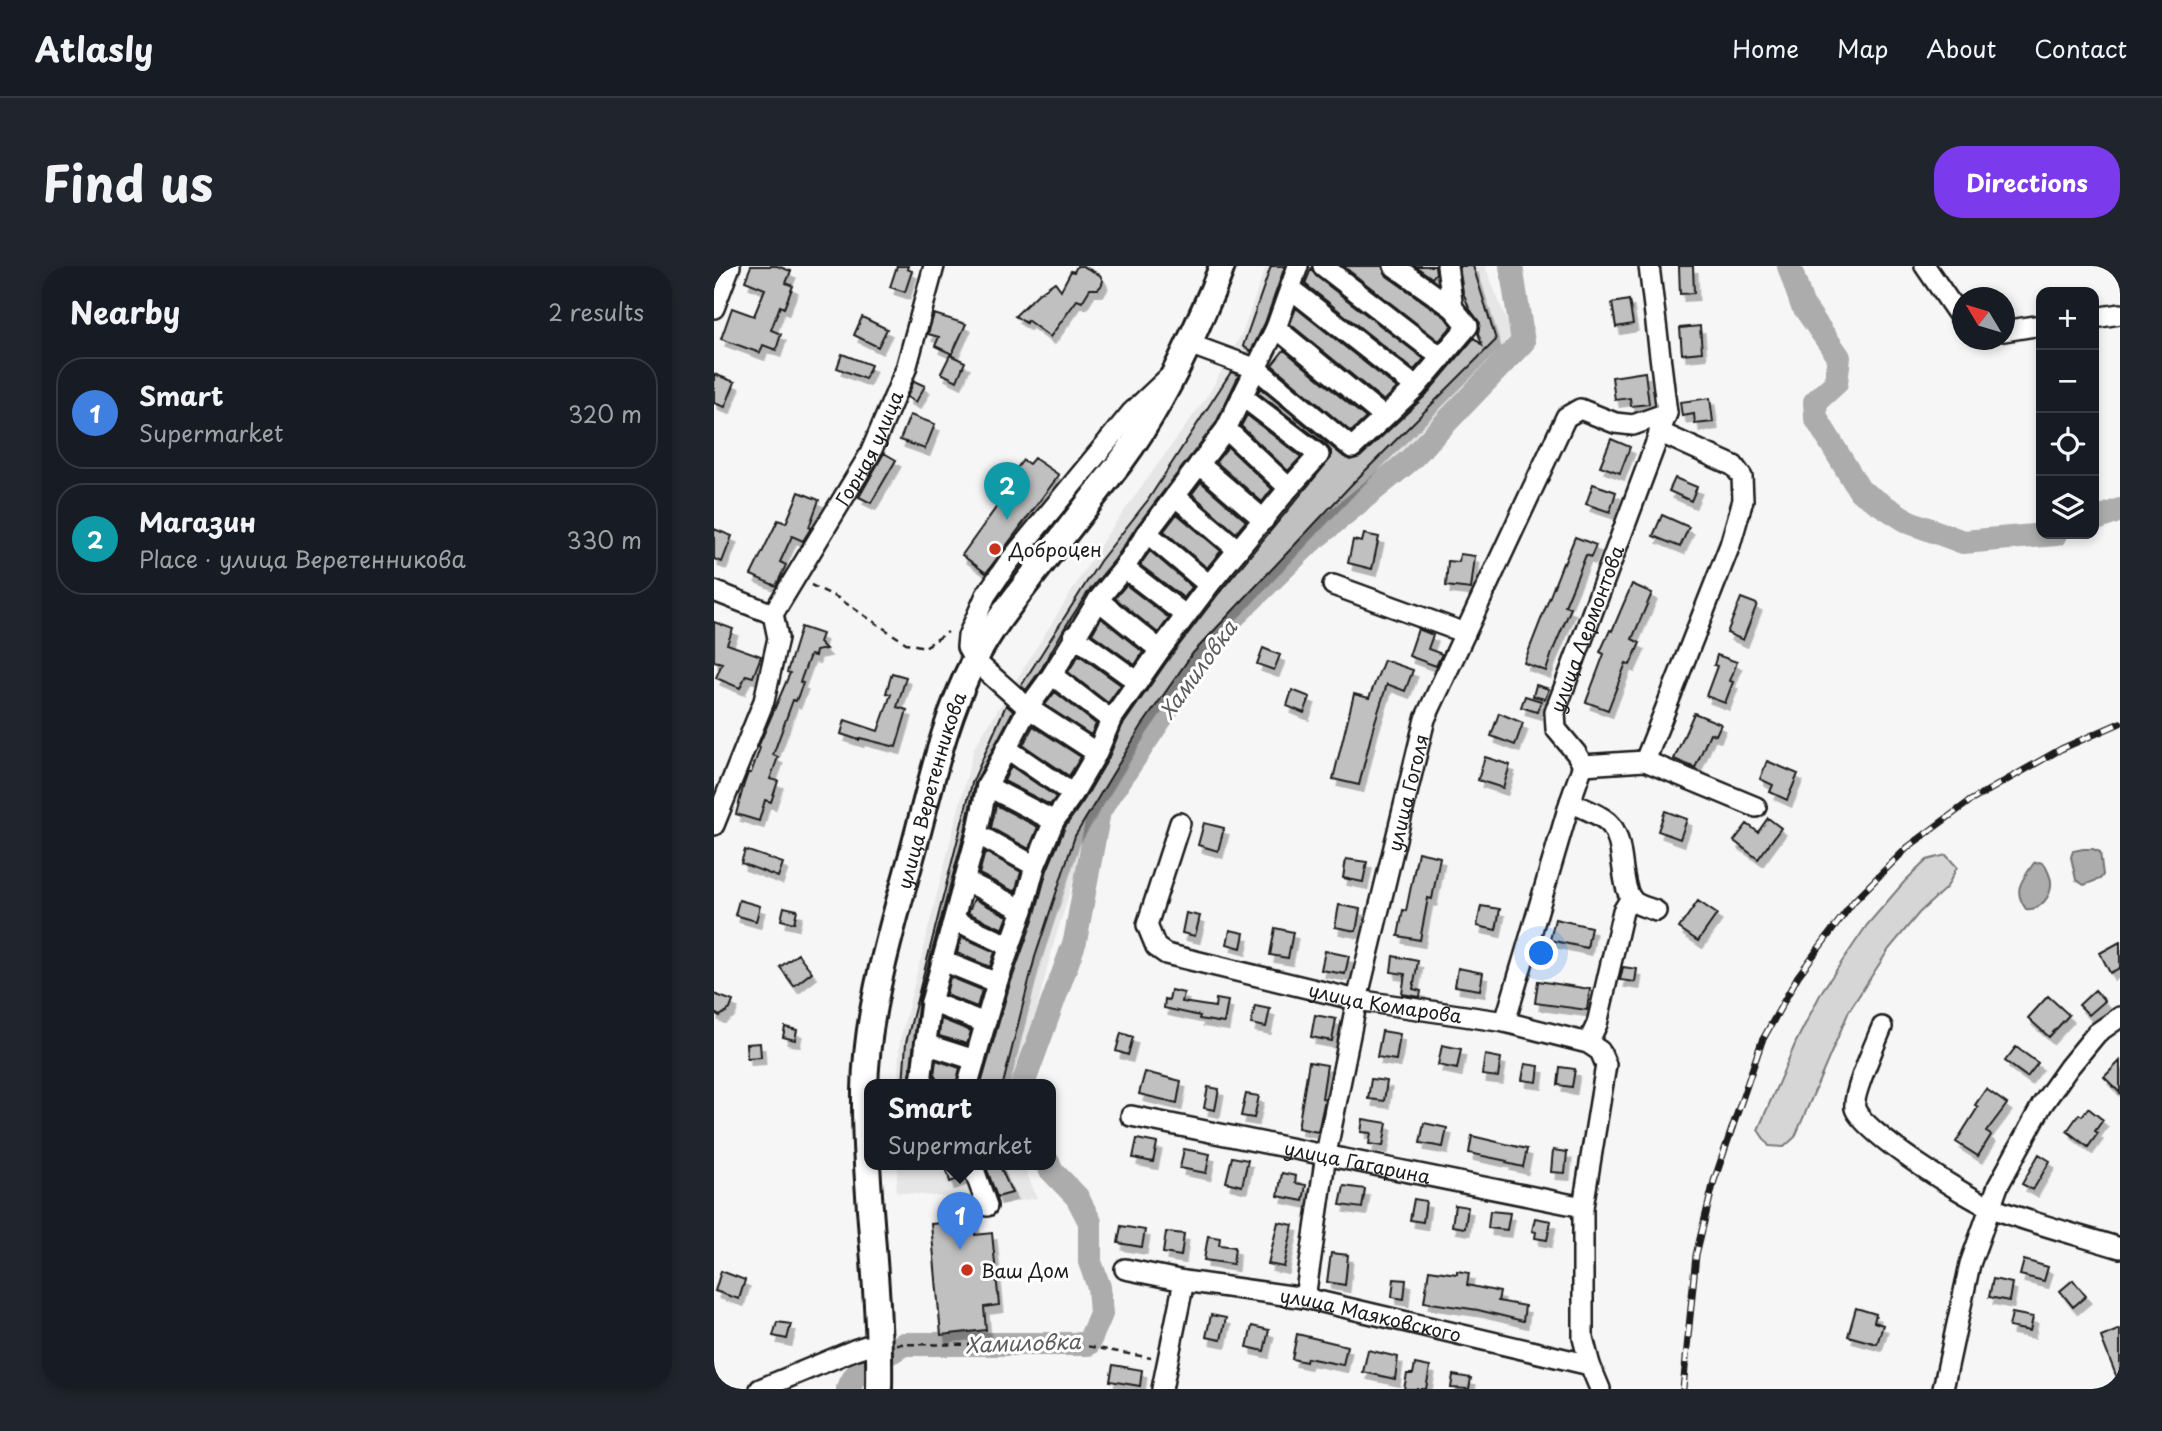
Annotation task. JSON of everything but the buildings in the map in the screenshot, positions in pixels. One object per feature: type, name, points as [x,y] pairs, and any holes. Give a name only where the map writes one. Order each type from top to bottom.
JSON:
[{"type":"main road","name":"улица Веретенникова","points":[[866,1079],[871,1024],[884,961],[939,754],[959,693],[974,660],[1009,606],[1123,458],[1154,412],[1178,370],[1222,266]]},
{"type":"main road","name":"улица Веретенникова","points":[[868,1170],[880,1346],[879,1389]]},
{"type":"street","points":[[716,297],[730,266]]},
{"type":"street","name":"Горная улица","points":[[772,614],[870,454],[906,369],[934,266]]},
{"type":"street","points":[[920,1079],[931,1002],[977,835],[987,786],[1028,708],[1052,675],[1098,600],[1226,429],[1276,328],[1298,266]]},
{"type":"street","points":[[1323,266],[1442,358]]},
{"type":"street","points":[[1189,344],[1257,369],[1352,448],[1416,387],[1468,326],[1453,308],[1394,266]]},
{"type":"street","points":[[1447,266],[1453,308]]},
{"type":"street","points":[[1648,266],[1667,413]]},
{"type":"street","points":[[1925,267],[1952,306]]},
{"type":"street","points":[[1291,289],[1416,387]]},
{"type":"street","points":[[2099,317],[2120,314]]},
{"type":"street","points":[[2015,329],[2036,326]]},
{"type":"street","points":[[1276,328],[1384,416]]},
{"type":"street","points":[[969,1079],[1035,866],[1054,821],[1097,753],[1111,720],[1185,615],[1319,455],[1242,396]]},
{"type":"street","name":"улица Гоголя","points":[[1305,1298],[1326,1154],[1357,1000],[1425,719],[1566,417],[1580,409],[1615,423],[1633,425],[1667,413]]},
{"type":"street","name":"улица Лермонтова","points":[[1583,765],[1556,729],[1555,712],[1667,413]]},
{"type":"street","points":[[1226,429],[1289,488]]},
{"type":"street","points":[[1645,761],[1730,545],[1743,500],[1742,477],[1734,466],[1659,432]]},
{"type":"street","points":[[1199,464],[1264,520]]},
{"type":"street","points":[[1175,496],[1238,550]]},
{"type":"street","points":[[1147,533],[1209,585]]},
{"type":"street","points":[[1124,568],[1185,615]]},
{"type":"street","points":[[1333,586],[1465,632]]},
{"type":"street","points":[[714,591],[772,614],[778,638],[764,701],[714,825]]},
{"type":"street","points":[[1098,600],[1160,650]]},
{"type":"street","points":[[1074,636],[1138,682]]},
{"type":"street","points":[[974,660],[1028,708],[1097,753]]},
{"type":"street","points":[[1052,675],[1111,720]]},
{"type":"street","points":[[1006,748],[1073,794]]},
{"type":"street","points":[[1505,1022],[1583,765],[1645,761],[1756,807]]},
{"type":"street","points":[[987,786],[1054,821]]},
{"type":"street","points":[[1570,802],[1610,823],[1620,848],[1627,891],[1635,902],[1656,911]]},
{"type":"street","name":"улица Комарова","points":[[1180,823],[1147,925],[1156,947],[1166,954],[1357,1000],[1505,1022],[1594,1047]]},
{"type":"street","points":[[977,835],[1035,866]]},
{"type":"street","points":[[964,880],[1023,909]]},
{"type":"street","points":[[1600,1389],[1583,1338],[1583,1207],[1606,1065],[1594,1047],[1597,1024],[1623,911],[1631,898]]},
{"type":"street","points":[[954,920],[1010,946]]},
{"type":"street","points":[[943,961],[997,983]]},
{"type":"street","points":[[931,1002],[985,1023]]},
{"type":"street","points":[[1943,1389],[1970,1264],[1989,1207],[2017,1147],[2068,1067],[2097,1033],[2120,1017]]},
{"type":"street","points":[[1882,1027],[1856,1094],[1854,1106],[1861,1119],[1896,1148],[1989,1207],[2120,1248]]},
{"type":"street","points":[[925,1044],[975,1060]]},
{"type":"street","name":"улица Гагарина","points":[[1131,1116],[1583,1207]]},
{"type":"street","points":[[974,1170],[987,1206]]},
{"type":"street","name":"улица Маяковского","points":[[1125,1269],[1184,1282],[1305,1298],[1590,1365]]},
{"type":"street","points":[[1163,1389],[1184,1282]]},
{"type":"street","points":[[760,1389],[854,1350],[866,1346],[880,1346]]},
{"type":"path","points":[[820,590],[838,598],[906,643],[925,647],[948,632]]},
{"type":"path","points":[[880,1346],[928,1343],[1086,1346],[1168,1361]]},
{"type":"shaded area","points":[[1266,266],[1485,266],[1513,336],[1370,485],[1339,509],[1200,650],[1127,759],[1095,811],[1052,949],[1019,1079],[897,1079],[900,1040],[974,748],[1106,536],[1208,395],[1243,331]]},
{"type":"shaded area","points":[[2083,849],[2100,852],[2103,875],[2100,879],[2084,885],[2076,880],[2071,857],[2073,851]]},
{"type":"shaded area","points":[[1946,855],[1957,867],[1947,887],[1919,913],[1889,949],[1849,1011],[1795,1137],[1784,1147],[1769,1146],[1758,1130],[1796,1042],[1822,991],[1867,925],[1905,881],[1927,860]]},
{"type":"shaded area","points":[[2034,863],[2045,865],[2051,887],[2044,902],[2036,908],[2026,909],[2020,896],[2020,885]]},
{"type":"shaded area","points":[[898,1170],[1025,1170],[1037,1198],[987,1206],[962,1199],[896,1192]]},
{"type":"waterway","name":"Хамиловка","points":[[1025,1079],[1075,941],[1099,811],[1219,631],[1310,542],[1410,460],[1523,342],[1511,266]]},
{"type":"waterway","name":"Хамиловка","points":[[1789,266],[1802,304],[1839,357],[1836,383],[1815,402],[1816,418],[1860,491],[1909,522],[1963,542],[2036,536]]},
{"type":"waterway","name":"Хамиловка","points":[[2099,518],[2120,510]]},
{"type":"waterway","name":"Хамиловка","points":[[891,1352],[904,1344],[1088,1344],[1101,1314],[1099,1287],[1090,1262],[1090,1222],[1077,1197],[1051,1170]]},
{"type":"waterway","name":"Хамиловка","points":[[848,1389],[855,1376],[867,1368]]},
{"type":"railway","points":[[1683,1389],[1696,1255],[1714,1181],[1762,1041],[1798,976],[1854,901],[1908,847],[1970,801],[2061,749],[2120,723]]},
{"type":"place","name":"Магазин","points":[[1007,520]]},
{"type":"place","name":"Доброцен","points":[[995,549]]},
{"type":"place","name":"Smart","points":[[960,1250]]},
{"type":"place","name":"Ваш Дом","points":[[967,1270]]}]
